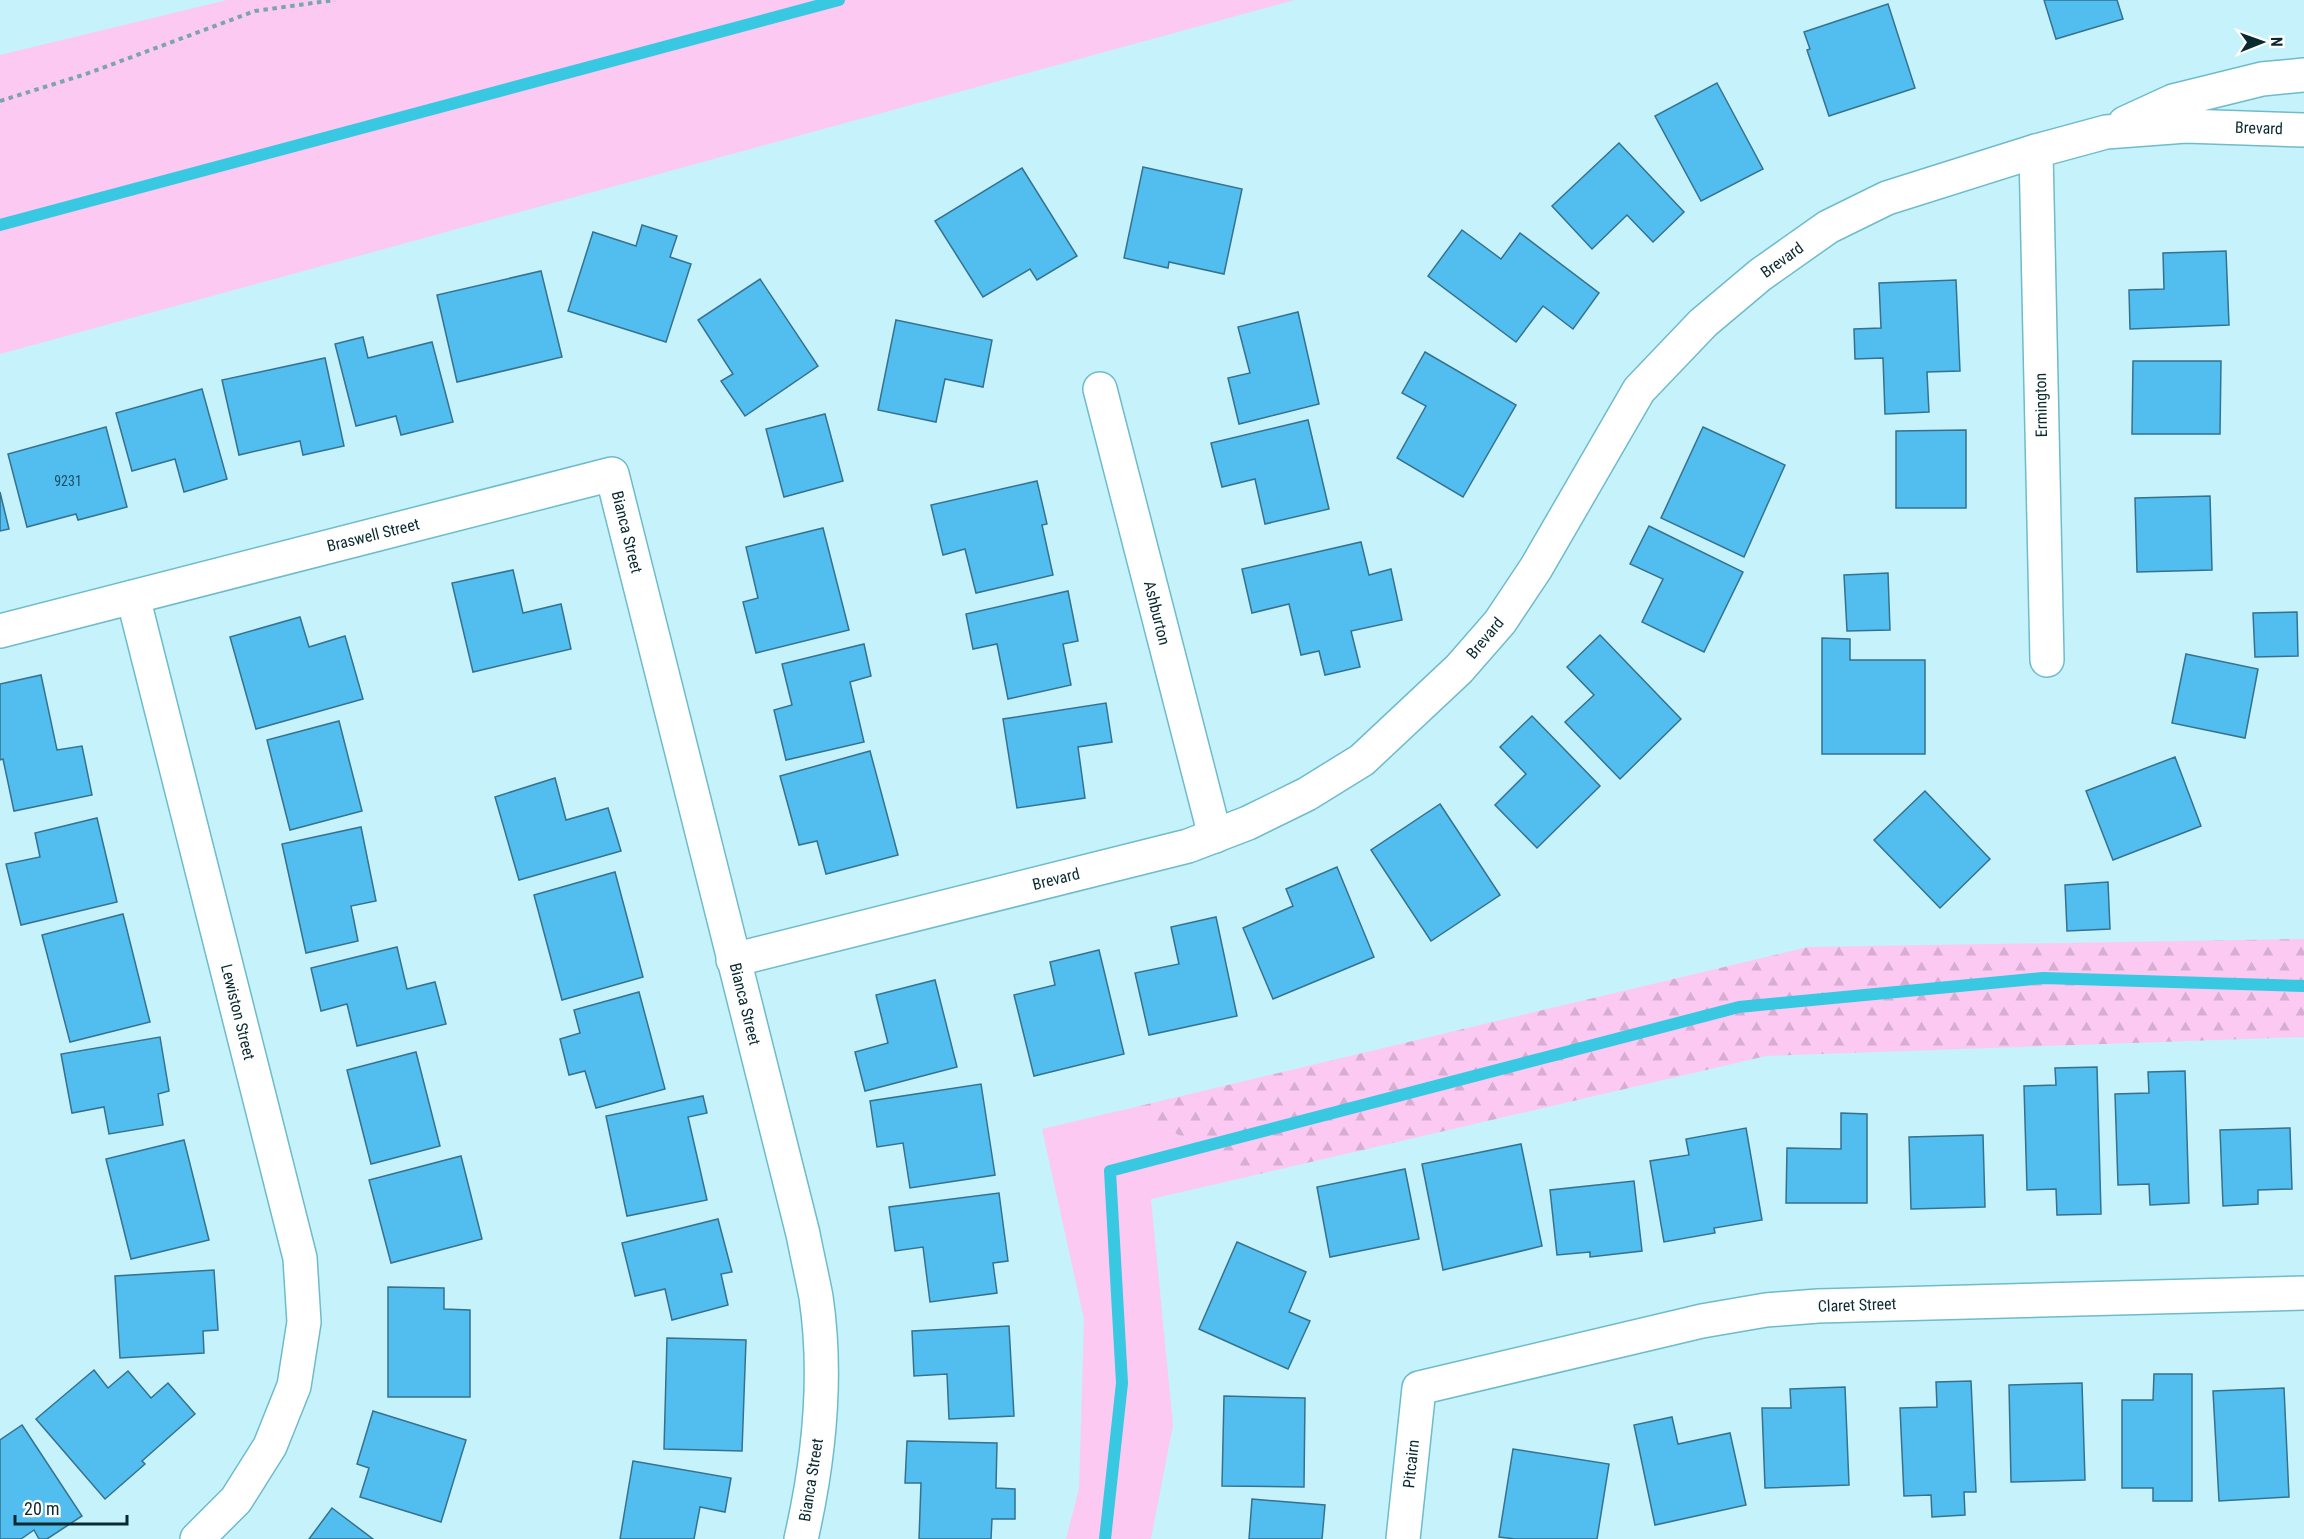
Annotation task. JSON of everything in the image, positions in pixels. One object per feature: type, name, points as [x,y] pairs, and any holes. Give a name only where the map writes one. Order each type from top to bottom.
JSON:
[{"type":"street","name":"Brevard","points":[[733,960],[1188,846],[1248,823],[1307,794],[1362,760],[1459,669],[1500,622],[1536,568],[1639,390],[1703,323],[1760,275],[1828,227],[1887,198],[2036,151],[2106,132],[2173,101],[2262,79],[2304,75]]},
{"type":"street","name":"Brevard","points":[[2106,132],[2186,126],[2304,130]]},
{"type":"street","name":"Ermington","points":[[2036,151],[2047,660]]},
{"type":"street","name":"Ashburton","points":[[1100,389],[1215,836]]},
{"type":"street","name":"Braswell Street","points":[[133,597],[612,474]]},
{"type":"street","name":"Bianca Street","points":[[612,474],[803,1234],[816,1299],[821,1363],[820,1428],[812,1493],[801,1539]]},
{"type":"street","points":[[0,631],[133,597]]},
{"type":"street","name":"Lewiston Street","points":[[133,597],[300,1258],[304,1322],[294,1386],[270,1446],[236,1500],[197,1539]]},
{"type":"street","name":"Claret Street","points":[[1419,1388],[1702,1321],[1766,1310],[1818,1306],[2304,1293]]},
{"type":"street","name":"Pitcairn","points":[[1403,1539],[1419,1388]]},
{"type":"path","points":[[0,101],[86,74],[255,11],[335,0]]},
{"type":"green space","points":[[227,0],[1295,0],[0,354],[0,55]]},
{"type":"green space","points":[[2304,939],[2304,1037],[1766,1056],[1251,1176],[1131,1108],[1808,947]]},
{"type":"green space","points":[[1131,1108],[1251,1176],[1151,1199],[1173,1425],[1151,1539],[1066,1539],[1079,1489],[1084,1319],[1042,1129]]},
{"type":"building","points":[[2044,0],[2117,0],[2123,19],[2056,39]]},
{"type":"building","points":[[1888,4],[1915,88],[1829,116],[1807,50],[1810,49],[1804,32]]},
{"type":"building","points":[[1717,83],[1763,169],[1701,201],[1655,116]]},
{"type":"building","points":[[1619,143],[1684,212],[1653,242],[1627,215],[1592,249],[1552,206]]},
{"type":"building","points":[[1143,167],[1242,189],[1224,274],[1169,262],[1168,268],[1124,258]]},
{"type":"building","points":[[1022,168],[1077,256],[1037,280],[1030,269],[983,297],[935,221]]},
{"type":"building","points":[[642,225],[677,236],[670,257],[691,264],[666,342],[568,311],[593,232],[636,246]]},
{"type":"building","points":[[1462,230],[1501,259],[1520,233],[1599,293],[1573,329],[1543,306],[1516,342],[1428,276]]},
{"type":"building","points":[[2226,251],[2229,325],[2130,329],[2129,290],[2164,289],[2163,253]]},
{"type":"building","points":[[541,271],[562,357],[457,382],[437,295]]},
{"type":"building","points":[[760,279],[818,366],[745,416],[721,381],[733,374],[698,320]]},
{"type":"building","points":[[1956,280],[1960,371],[1927,372],[1929,412],[1885,414],[1883,358],[1855,359],[1854,329],[1881,328],[1879,283]]},
{"type":"building","points":[[1298,312],[1319,404],[1239,424],[1228,378],[1250,373],[1238,327]]},
{"type":"building","points":[[896,320],[992,340],[983,387],[945,379],[936,422],[878,410]]},
{"type":"building","points":[[363,337],[368,358],[432,342],[453,422],[401,435],[396,416],[356,426],[335,344]]},
{"type":"building","points":[[1425,352],[1516,405],[1463,497],[1397,458],[1426,406],[1402,393]]},
{"type":"building","points":[[325,358],[344,446],[303,455],[300,441],[239,455],[222,380]]},
{"type":"building","points":[[2133,361],[2221,361],[2220,434],[2132,434]]},
{"type":"building","points":[[202,389],[227,479],[184,492],[175,459],[132,471],[116,413]]},
{"type":"building","points":[[825,414],[843,481],[784,497],[766,429]]},
{"type":"building","points":[[1308,420],[1329,509],[1265,524],[1255,479],[1222,487],[1211,443]]},
{"type":"building","points":[[106,427],[127,507],[78,520],[76,514],[27,527],[8,454]]},
{"type":"building","points":[[1703,427],[1785,465],[1744,557],[1661,518]]},
{"type":"building","points":[[1966,430],[1966,508],[1896,508],[1896,431]]},
{"type":"building","points":[[1037,481],[1047,524],[1042,525],[1053,575],[976,593],[965,549],[943,555],[931,505]]},
{"type":"building","points":[[0,492],[9,529],[0,531]]},
{"type":"building","points":[[2210,496],[2212,570],[2137,572],[2135,498]]},
{"type":"building","points":[[1649,526],[1743,572],[1704,652],[1642,622],[1663,579],[1630,564]]},
{"type":"building","points":[[823,528],[849,630],[756,653],[743,602],[758,598],[746,547]]},
{"type":"building","points":[[1361,542],[1369,575],[1391,569],[1402,620],[1351,631],[1360,667],[1325,675],[1319,651],[1301,655],[1289,604],[1252,613],[1242,569]]},
{"type":"building","points":[[513,570],[523,613],[561,604],[571,649],[473,672],[452,583]]},
{"type":"building","points":[[1888,573],[1890,630],[1847,631],[1844,575]]},
{"type":"building","points":[[1068,591],[1078,641],[1063,644],[1071,685],[1008,699],[997,644],[973,649],[966,614]]},
{"type":"building","points":[[2297,612],[2298,656],[2255,657],[2253,613]]},
{"type":"building","points":[[300,617],[309,647],[345,636],[363,699],[256,729],[230,637]]},
{"type":"building","points":[[1600,635],[1681,719],[1620,779],[1565,722],[1594,695],[1567,667]]},
{"type":"building","points":[[1822,638],[1850,639],[1850,660],[1925,660],[1925,754],[1822,754]]},
{"type":"building","points":[[864,644],[871,676],[850,682],[864,742],[786,760],[774,710],[792,705],[782,664]]},
{"type":"building","points":[[2186,654],[2258,669],[2245,738],[2172,723]]},
{"type":"building","points":[[41,675],[57,750],[82,746],[92,795],[14,811],[3,759],[0,760],[0,684]]},
{"type":"building","points":[[1106,703],[1112,742],[1078,747],[1085,798],[1017,808],[1003,719]]},
{"type":"building","points":[[1532,716],[1600,786],[1537,848],[1495,805],[1526,774],[1500,747]]},
{"type":"building","points":[[339,721],[362,811],[290,830],[267,740]]},
{"type":"building","points":[[870,751],[898,855],[826,874],[817,841],[799,845],[780,776]]},
{"type":"building","points":[[2175,757],[2201,826],[2113,860],[2086,791]]},
{"type":"building","points":[[555,778],[566,820],[608,808],[621,851],[519,880],[495,797]]},
{"type":"building","points":[[1925,791],[1990,859],[1940,908],[1874,840]]},
{"type":"building","points":[[1440,804],[1500,895],[1431,941],[1371,850]]},
{"type":"building","points":[[97,818],[117,902],[21,925],[6,864],[40,857],[35,833]]},
{"type":"building","points":[[361,827],[376,901],[351,906],[358,941],[306,953],[282,844]]},
{"type":"building","points":[[1337,867],[1374,957],[1273,999],[1243,928],[1293,906],[1286,889]]},
{"type":"building","points":[[615,872],[643,977],[562,1000],[534,895]]},
{"type":"building","points":[[2108,882],[2110,929],[2067,931],[2065,885]]},
{"type":"building","points":[[123,914],[150,1022],[70,1042],[42,935]]},
{"type":"building","points":[[1216,917],[1237,1016],[1149,1035],[1135,973],[1179,964],[1171,927]]},
{"type":"building","points":[[397,947],[407,989],[435,982],[446,1024],[357,1046],[347,1004],[321,1011],[311,968]]},
{"type":"building","points":[[1099,950],[1124,1054],[1034,1076],[1014,995],[1055,985],[1050,962]]},
{"type":"building","points":[[935,980],[957,1067],[865,1091],[855,1052],[888,1043],[876,995]]},
{"type":"building","points":[[639,992],[665,1089],[596,1108],[585,1071],[569,1075],[560,1039],[580,1033],[574,1010]]},
{"type":"building","points":[[160,1037],[169,1091],[158,1094],[163,1125],[109,1134],[104,1107],[72,1113],[61,1054]]},
{"type":"building","points":[[416,1052],[440,1146],[371,1164],[347,1070]]},
{"type":"building","points":[[2097,1067],[2101,1214],[2057,1215],[2056,1189],[2027,1190],[2024,1086],[2056,1085],[2055,1068]]},
{"type":"building","points":[[2185,1071],[2189,1203],[2150,1205],[2149,1184],[2118,1185],[2115,1094],[2149,1093],[2148,1072]]},
{"type":"building","points":[[981,1084],[995,1175],[910,1188],[903,1143],[877,1147],[870,1101]]},
{"type":"building","points":[[703,1096],[707,1113],[688,1117],[707,1200],[627,1216],[606,1116]]},
{"type":"building","points":[[1841,1113],[1867,1114],[1867,1203],[1786,1203],[1787,1148],[1841,1149]]},
{"type":"building","points":[[1746,1128],[1762,1220],[1714,1228],[1715,1233],[1664,1242],[1650,1161],[1689,1155],[1686,1139]]},
{"type":"building","points":[[2290,1128],[2292,1189],[2258,1190],[2258,1204],[2223,1206],[2220,1130]]},
{"type":"building","points":[[1983,1135],[1985,1207],[1911,1209],[1909,1137]]},
{"type":"building","points":[[184,1140],[209,1240],[131,1259],[106,1159]]},
{"type":"building","points":[[1521,1144],[1542,1246],[1443,1270],[1422,1164]]},
{"type":"building","points":[[461,1156],[482,1239],[391,1263],[369,1180]]},
{"type":"building","points":[[1405,1169],[1419,1239],[1330,1257],[1317,1187]]},
{"type":"building","points":[[1634,1181],[1642,1251],[1590,1257],[1590,1252],[1557,1255],[1550,1190]]},
{"type":"building","points":[[999,1193],[1008,1261],[993,1263],[997,1293],[930,1302],[923,1247],[895,1251],[889,1207]]},
{"type":"building","points":[[718,1219],[732,1272],[721,1274],[728,1305],[672,1320],[665,1289],[635,1296],[622,1243]]},
{"type":"building","points":[[1237,1242],[1306,1272],[1289,1312],[1310,1321],[1288,1369],[1199,1329]]},
{"type":"building","points":[[214,1270],[218,1330],[203,1331],[204,1353],[120,1358],[115,1276]]},
{"type":"building","points":[[388,1287],[444,1288],[444,1309],[470,1310],[470,1397],[388,1397]]},
{"type":"building","points":[[1009,1326],[1014,1416],[949,1419],[947,1374],[914,1376],[912,1331]]},
{"type":"building","points":[[667,1338],[746,1340],[742,1451],[664,1449]]},
{"type":"building","points":[[94,1370],[108,1388],[128,1371],[151,1398],[168,1383],[195,1414],[142,1461],[145,1464],[105,1499],[36,1419]]},
{"type":"building","points":[[2154,1374],[2192,1374],[2192,1501],[2153,1501],[2153,1488],[2122,1488],[2122,1400],[2153,1400]]},
{"type":"building","points":[[1971,1381],[1976,1492],[1964,1492],[1965,1515],[1932,1517],[1931,1495],[1904,1496],[1900,1408],[1937,1407],[1936,1382]]},
{"type":"building","points":[[2082,1383],[2085,1480],[2011,1482],[2009,1385]]},
{"type":"building","points":[[1845,1387],[1849,1485],[1765,1488],[1762,1408],[1791,1408],[1790,1389]]},
{"type":"building","points":[[2284,1388],[2289,1497],[2219,1501],[2213,1391]]},
{"type":"building","points":[[1224,1396],[1305,1398],[1304,1487],[1222,1486]]},
{"type":"building","points":[[373,1411],[466,1440],[441,1522],[360,1497],[369,1468],[357,1464]]},
{"type":"building","points":[[1672,1417],[1678,1444],[1730,1433],[1746,1505],[1655,1525],[1634,1425]]},
{"type":"building","points":[[22,1425],[82,1516],[47,1539],[39,1539],[34,1530],[21,1539],[0,1539],[0,1440]]},
{"type":"building","points":[[907,1441],[997,1443],[996,1488],[1015,1489],[1015,1519],[992,1519],[991,1539],[919,1539],[921,1483],[905,1483]]},
{"type":"building","points":[[1513,1449],[1609,1464],[1597,1539],[1499,1537]]},
{"type":"building","points":[[633,1461],[731,1478],[725,1512],[700,1507],[694,1539],[620,1539]]},
{"type":"building","points":[[1252,1499],[1325,1505],[1322,1539],[1249,1539]]},
{"type":"building","points":[[332,1508],[373,1539],[309,1539]]},
{"type":"waterway","points":[[0,225],[839,0]]},
{"type":"waterway","points":[[1105,1539],[1122,1383],[1110,1171],[1739,1007],[2043,978],[2304,986]]}]
